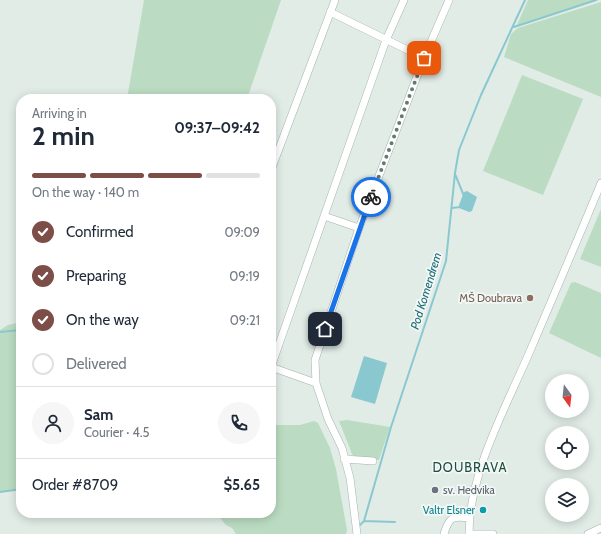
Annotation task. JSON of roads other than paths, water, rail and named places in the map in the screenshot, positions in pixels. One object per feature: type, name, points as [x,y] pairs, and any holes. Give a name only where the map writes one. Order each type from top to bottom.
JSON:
[{"type":"street","points":[[276,157],[335,0]]},
{"type":"street","points":[[276,353],[386,40],[404,0]]},
{"type":"street","points":[[357,531],[350,478],[342,448],[328,419],[316,382],[315,360],[360,228],[424,58],[449,0]]},
{"type":"street","points":[[330,12],[424,58]]},
{"type":"street","points":[[493,534],[469,534],[469,518],[476,479],[601,183]]},
{"type":"street","points":[[324,216],[360,228]]},
{"type":"street","points":[[276,369],[316,382]]},
{"type":"street","points":[[344,459],[373,462]]},
{"type":"street","points":[[444,534],[447,523],[455,516],[469,518]]},
{"type":"street","points":[[588,534],[601,528]]},
{"type":"water","points":[[467,191],[477,197],[472,211],[469,212],[459,208],[464,192]]},
{"type":"water","points":[[364,356],[387,363],[375,404],[351,397]]},
{"type":"waterway","name":"Pod Komendrem","points":[[364,521],[391,427],[446,261],[455,173],[459,150],[481,95],[525,0]]},
{"type":"waterway","points":[[514,27],[596,0]]},
{"type":"waterway","points":[[455,174],[464,196]]},
{"type":"waterway","points":[[452,208],[460,207]]},
{"type":"waterway","points":[[0,332],[16,330]]},
{"type":"waterway","points":[[0,492],[16,490]]},
{"type":"waterway","points":[[358,527],[364,521],[395,522]]},
{"type":"place","name":"MŠ Doubrava","points":[[530,298]]},
{"type":"place","name":"sv. Hedvika","points":[[435,490]]},
{"type":"place","name":"Valtr Elsner","points":[[483,510]]},
{"type":"district","name":"DOUBRAVA","points":[[470,467]]}]
